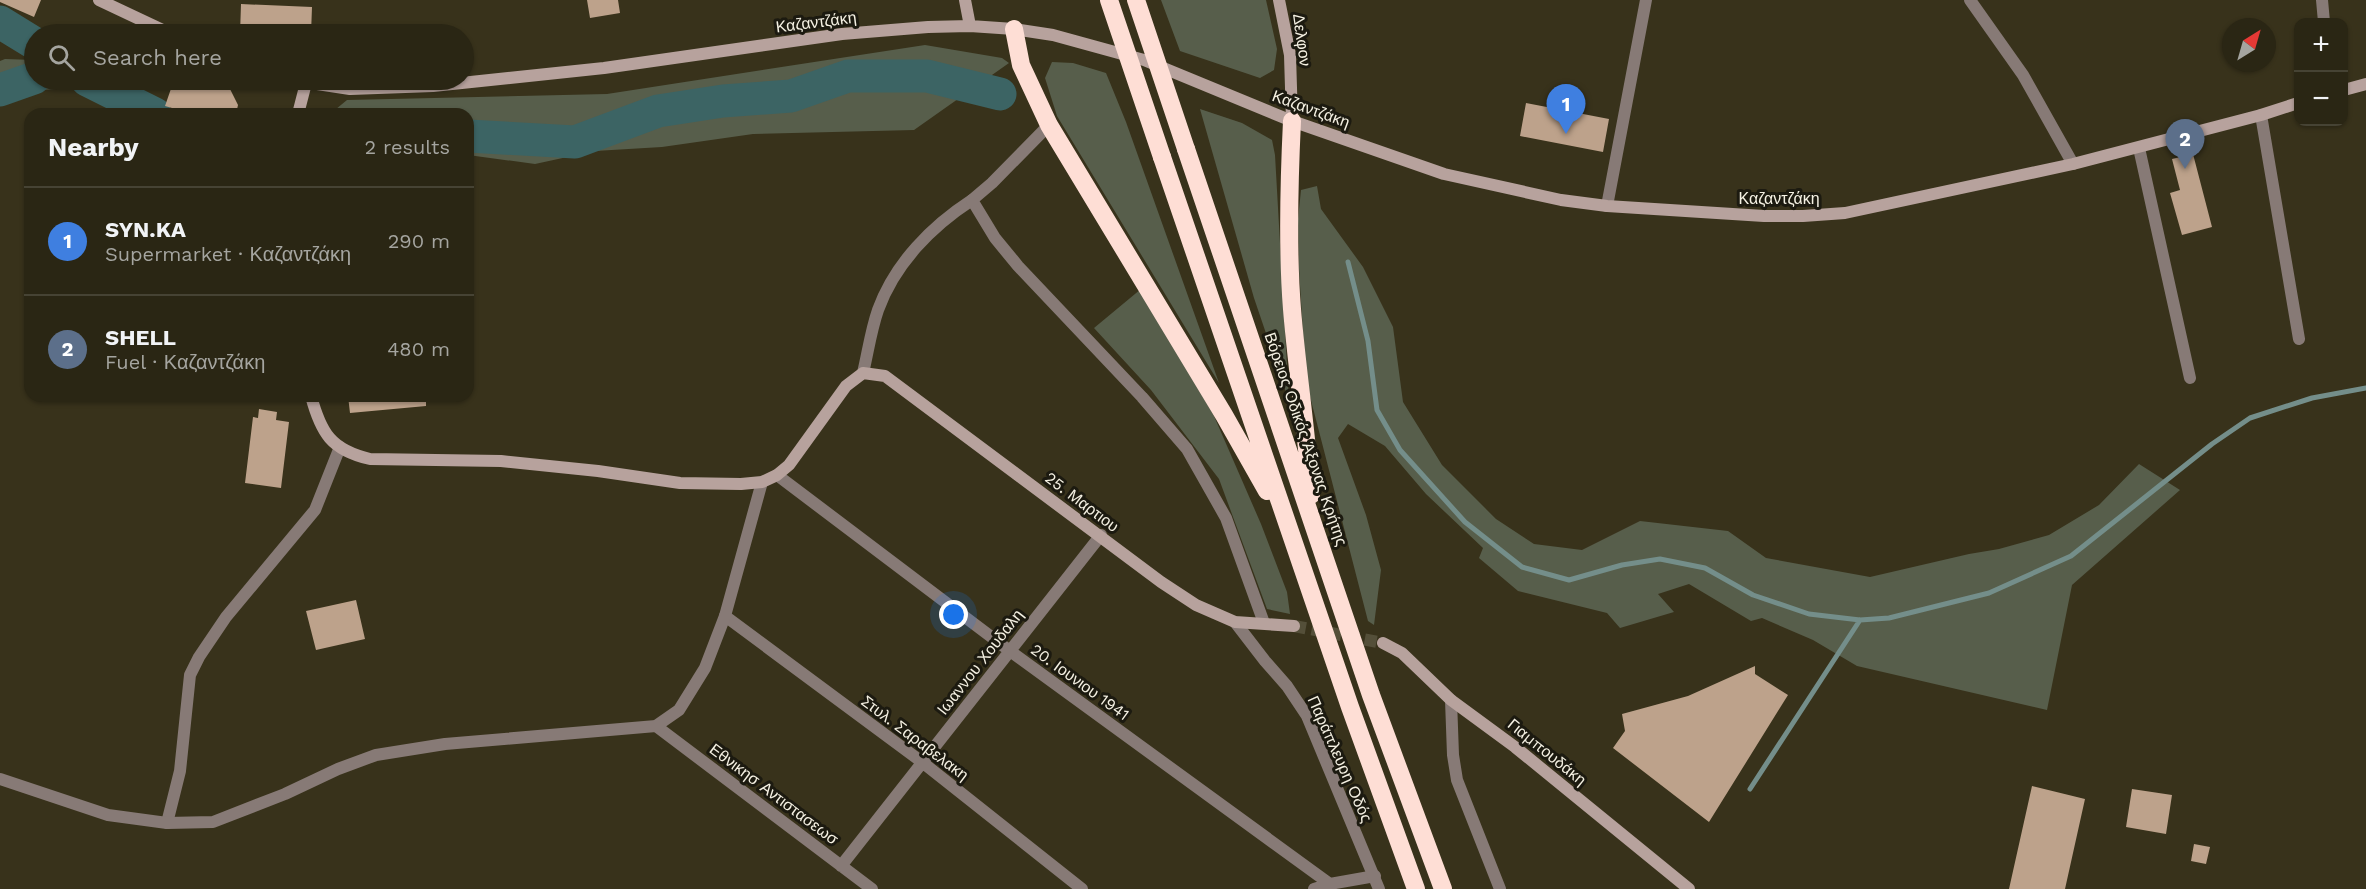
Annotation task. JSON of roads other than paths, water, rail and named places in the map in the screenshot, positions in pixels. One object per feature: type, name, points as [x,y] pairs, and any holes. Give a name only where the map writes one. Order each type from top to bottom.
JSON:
[{"type":"highway","points":[[1109,0],[1290,532],[1416,889]]},
{"type":"highway","name":"Βόρειος Οδικός Άξονας Κρήτης","points":[[1136,0],[1371,695],[1443,889]]},
{"type":"highway","points":[[1014,29],[1021,65],[1049,125],[1224,415],[1290,532]]},
{"type":"highway","points":[[1292,121],[1288,205],[1292,309],[1308,447],[1313,518]]},
{"type":"main road","points":[[99,0],[150,24]]},
{"type":"main road","points":[[965,0],[970,26]]},
{"type":"main road","name":"Δελφον","points":[[1279,0],[1290,55],[1292,121]]},
{"type":"main road","name":"Καζαντζάκη","points":[[474,82],[604,68],[842,34],[970,26],[1014,29],[1053,35],[1143,60],[1292,121],[1444,174],[1560,200],[1607,206],[1764,216],[1845,213],[2073,164],[2294,104]]},
{"type":"main road","points":[[2348,89],[2366,84]]},
{"type":"main road","points":[[300,108],[304,90]]},
{"type":"main road","points":[[313,402],[316,415],[329,440],[351,454],[370,459],[501,461],[598,471],[680,483],[741,484],[762,482],[777,475],[789,465],[846,386],[863,372]]},
{"type":"main road","name":"25. Μαρτιου","points":[[863,372],[885,376],[1161,582],[1196,605],[1235,622],[1294,626]]},
{"type":"main road","name":"Γιαμπουδάκη","points":[[1383,643],[1402,653],[1451,700],[1515,747],[1689,889]]},
{"type":"street","points":[[1607,206],[1646,0]]},
{"type":"street","points":[[1970,0],[2023,75],[2073,164]]},
{"type":"street","points":[[2322,0],[2324,18]]},
{"type":"street","points":[[2261,115],[2299,339]]},
{"type":"street","points":[[863,372],[878,310],[893,275],[917,246],[992,183],[1049,125]]},
{"type":"street","points":[[2139,148],[2190,378]]},
{"type":"street","points":[[972,200],[995,238],[1018,266],[1142,397],[1187,449],[1226,518],[1264,623]]},
{"type":"street","points":[[167,824],[180,771],[190,675],[199,657],[226,617],[315,510],[340,447]]},
{"type":"street","name":"20. Ιουνιου 1941","points":[[777,475],[1010,651],[1330,884]]},
{"type":"street","points":[[0,779],[108,815],[167,824],[213,822],[376,755],[445,744],[656,726],[679,710],[705,668],[725,616],[762,482]]},
{"type":"street","name":"Ιωαννου Χουδαλη","points":[[841,866],[1101,535]]},
{"type":"street","name":"Στυλ. Σαραβελακη","points":[[725,616],[922,762],[1082,889]]},
{"type":"street","name":"Παράπλευρη Οδός","points":[[1235,622],[1287,686],[1307,716],[1379,889]]},
{"type":"street","points":[[1451,700],[1453,755],[1457,780],[1500,889]]},
{"type":"street","name":"Εθνικησ Αντιστασεωσ","points":[[656,726],[872,889]]},
{"type":"street","points":[[1314,889],[1375,876]]},
{"type":"waterway","points":[[0,22],[24,37]]},
{"type":"waterway","points":[[474,136],[575,142],[658,111],[723,101],[791,96],[848,76],[927,76],[1000,94]]},
{"type":"waterway","points":[[0,90],[24,82]]},
{"type":"waterway","points":[[107,90],[143,108]]},
{"type":"waterway","points":[[1348,262],[1368,341],[1377,410],[1400,450],[1465,522],[1522,567],[1569,580],[1622,565],[1660,559],[1705,568],[1753,595],[1809,614],[1860,620],[1889,618],[1989,593],[2071,556],[2212,444],[2250,418],[2312,398],[2366,388]]},
{"type":"waterway","points":[[1750,789],[1860,620]]},
{"type":"tunnel","points":[[1294,626],[1383,643]]},
{"type":"place","name":"SYN.KA","points":[[1566,134]]},
{"type":"place","name":"SHELL","points":[[2185,169]]}]
